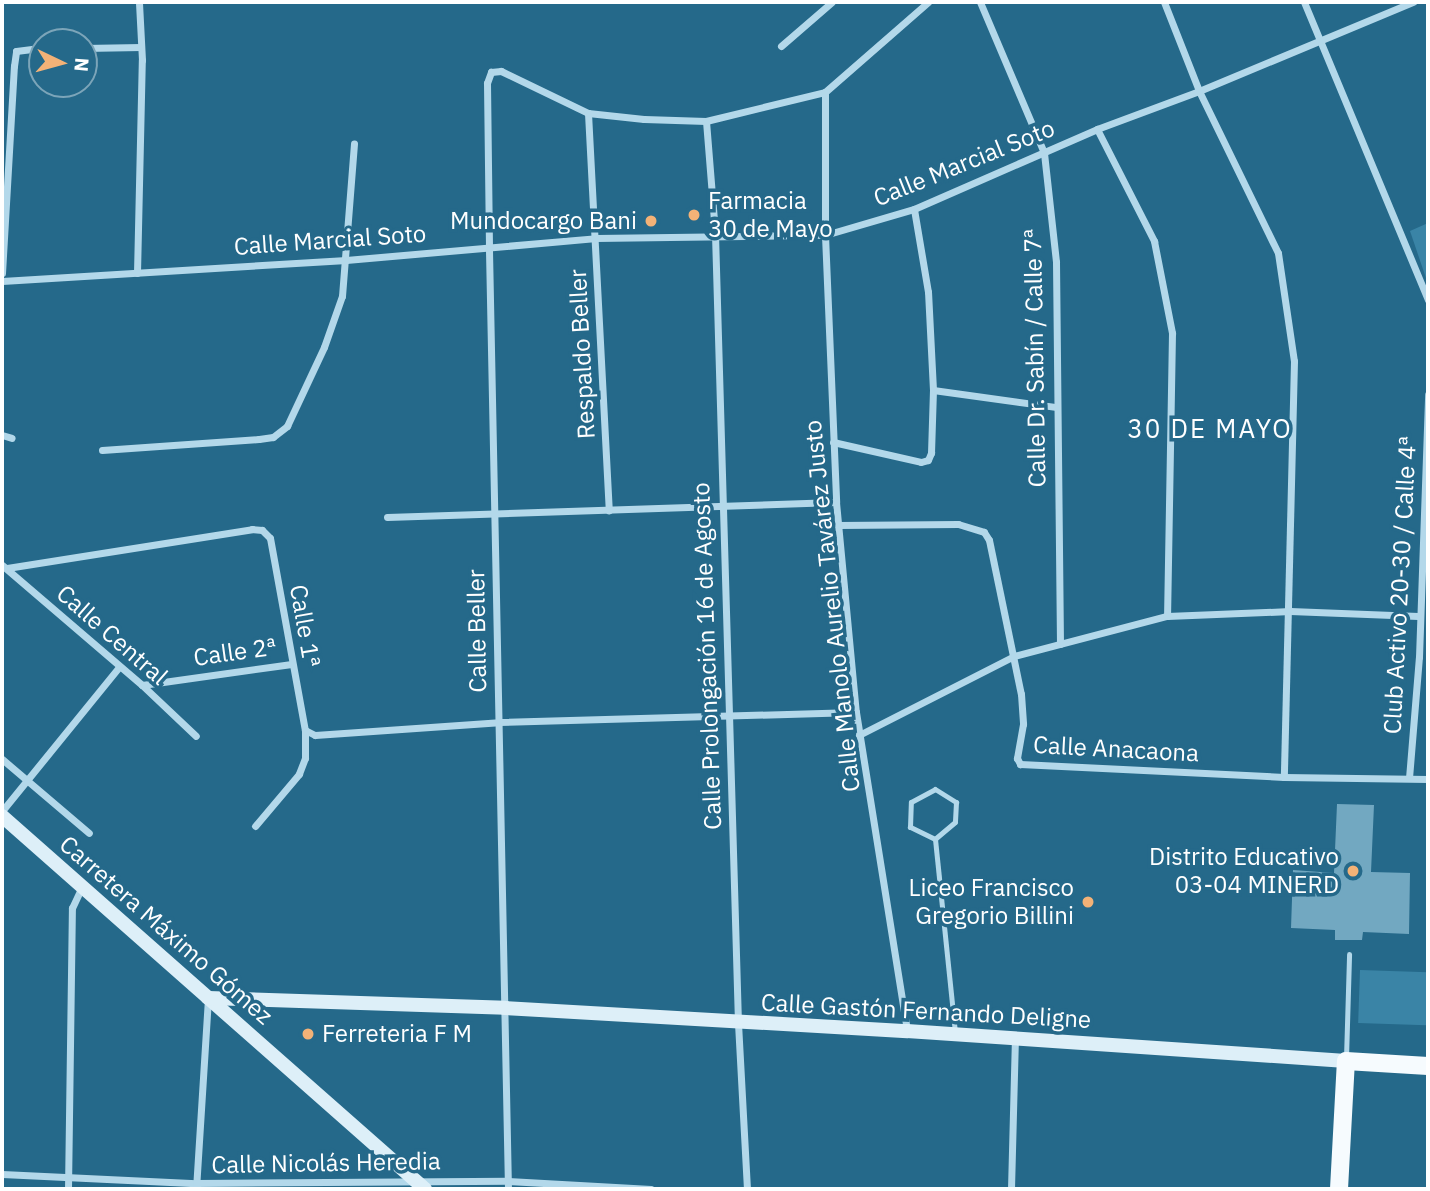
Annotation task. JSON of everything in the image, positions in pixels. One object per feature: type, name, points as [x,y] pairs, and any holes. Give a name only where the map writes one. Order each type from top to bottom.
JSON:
[{"type":"main road","points":[[1339,1189],[1346,1061],[1428,1066]]},
{"type":"street","points":[[137,273],[141,47],[139,2]]},
{"type":"street","points":[[781,46],[832,2]]},
{"type":"street","points":[[589,113],[644,119],[706,121],[825,92],[928,2]]},
{"type":"street","name":"Calle Dr. Sabín / Calle 7ª","points":[[980,2],[1044,153],[1056,262],[1055,407],[1060,643]]},
{"type":"street","points":[[1164,2],[1199,91],[1278,253],[1294,361],[1284,777]]},
{"type":"street","points":[[1304,2],[1428,300]]},
{"type":"street","name":"Calle Marcial Soto","points":[[2,281],[346,260],[596,238],[715,234],[825,235],[914,209],[1097,129],[1199,91],[1413,2]]},
{"type":"street","points":[[98,48],[141,47]]},
{"type":"street","points":[[2,273],[14,66],[16,51],[28,50]]},
{"type":"street","name":"Calle Beller","points":[[508,1185],[487,83],[491,72],[501,71],[589,113]]},
{"type":"street","name":"Calle Manolo Aurelio Tavárez Justo","points":[[825,92],[825,235],[838,525],[859,735],[907,1031]]},
{"type":"street","name":"Respaldo Beller","points":[[589,113],[609,510]]},
{"type":"street","name":"Calle Prolongación 16 de Agosto","points":[[706,121],[715,234],[738,1023],[747,1189]]},
{"type":"street","points":[[1097,129],[1154,241],[1172,333],[1167,616]]},
{"type":"street","points":[[102,450],[259,439],[273,437],[287,426],[337,317],[346,260],[354,143]]},
{"type":"street","points":[[833,442],[921,462],[928,460],[931,453],[933,390],[928,292],[914,209]]},
{"type":"street","points":[[933,390],[1055,407]]},
{"type":"street","name":"Club Activo 20-30 / Calle 4ª","points":[[1409,778],[1419,657],[1418,616],[1428,394]]},
{"type":"street","points":[[2,435],[12,438]]},
{"type":"street","points":[[387,517],[836,502]]},
{"type":"street","name":"Calle Anacaona","points":[[838,525],[958,524],[984,531],[989,540],[997,591],[1014,656],[1023,724],[1017,758],[1020,764],[1284,777],[1428,779]]},
{"type":"street","name":"Calle 1ª","points":[[4,567],[252,529],[262,530],[270,538],[305,730],[305,758],[299,774],[255,826]]},
{"type":"street","name":"Calle Central","points":[[4,567],[142,685],[196,736]]},
{"type":"street","points":[[859,735],[1014,656],[1167,616],[1290,611],[1418,616]]},
{"type":"street","points":[[1419,657],[1428,658]]},
{"type":"street","name":"Calle 2ª","points":[[142,685],[292,664]]},
{"type":"street","points":[[2,814],[119,667]]},
{"type":"street","points":[[305,730],[315,735],[499,722],[856,712]]},
{"type":"street","points":[[2,759],[89,833]]},
{"type":"street","name":"Carretera Máximo Gómez","points":[[2,814],[421,1185]]},
{"type":"street","points":[[68,1189],[72,908],[82,887]]},
{"type":"street","points":[[196,1186],[208,998]]},
{"type":"street","name":"Calle Gastón Fernando Deligne","points":[[208,998],[505,1008],[1015,1037],[1346,1061]]},
{"type":"street","points":[[1011,1189],[1015,1037]]},
{"type":"street","name":"Calle Nicolás Heredia","points":[[2,1174],[196,1186],[508,1185],[651,1189]]},
{"type":"lane","points":[[934,789],[956,802],[955,822],[935,839],[911,828],[911,802],[934,789]]},
{"type":"lane","points":[[935,839],[955,1034]]},
{"type":"lane","points":[[1346,1061],[1349,954]]},
{"type":"shaded area","points":[[1428,223],[1428,284],[1410,231]]},
{"type":"shaded area","points":[[1360,970],[1428,972],[1426,1025],[1358,1023]]},
{"type":"building","name":"Distrito Educativo 03-04 MINERD","points":[[1337,804],[1374,805],[1371,872],[1410,873],[1409,934],[1363,932],[1362,940],[1335,940],[1335,930],[1291,928],[1293,870],[1334,873]]},
{"type":"place","name":"Farmacia 30 de Mayo","points":[[694,215]]},
{"type":"place","name":"Mundocargo Bani","points":[[651,221]]},
{"type":"place","name":"Distrito Educativo 03-04 MINERD","points":[[1353,871]]},
{"type":"place","name":"Liceo Francisco Gregorio Billini","points":[[1088,902]]},
{"type":"place","name":"Ferreteria F M","points":[[308,1034]]},
{"type":"district","name":"30 DE MAYO","points":[[1210,429]]}]
